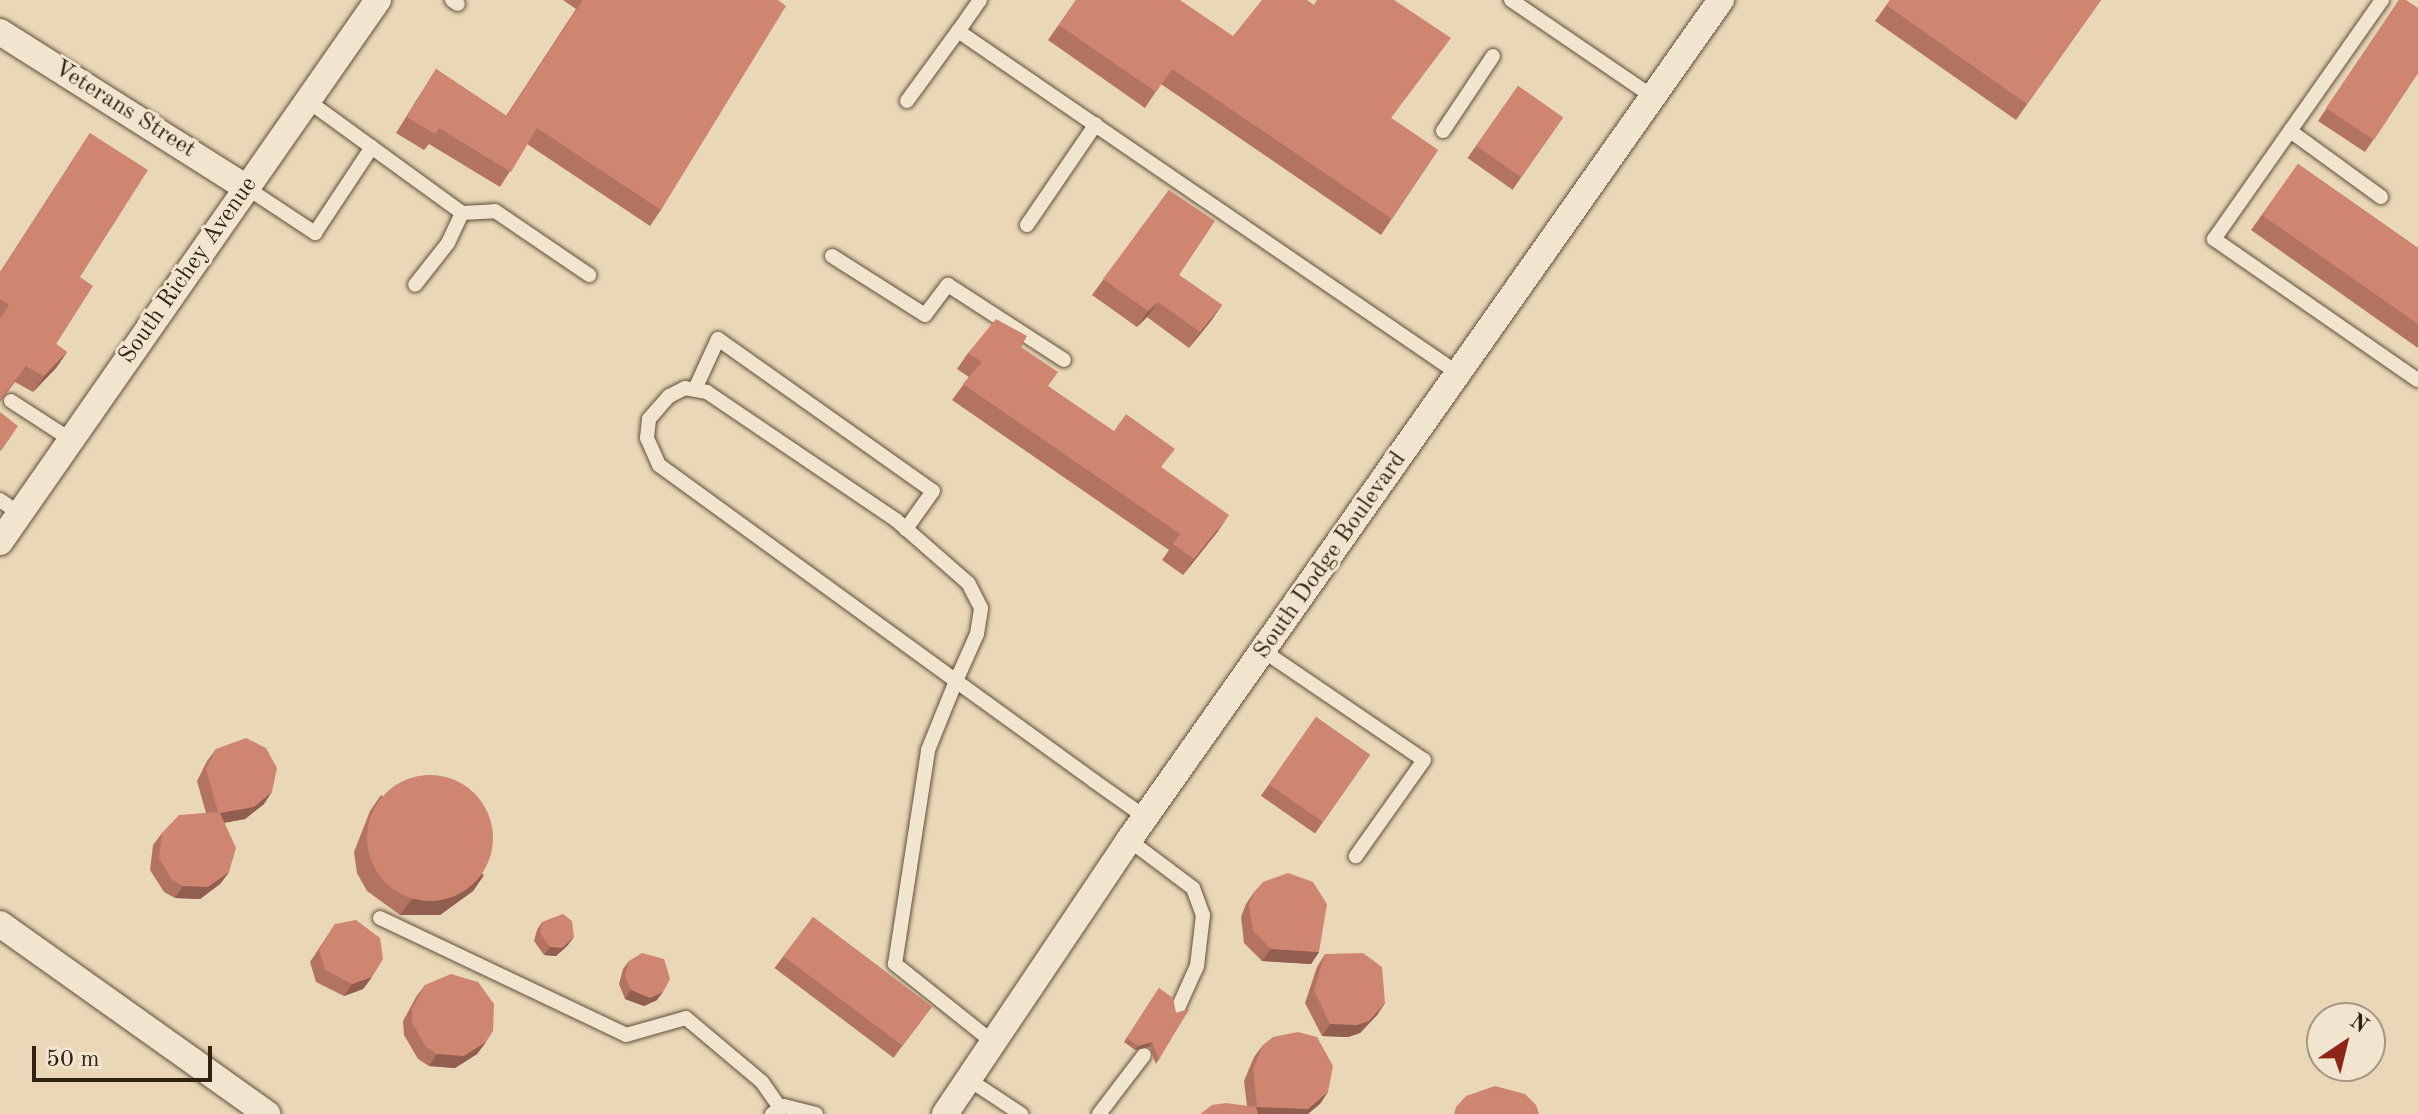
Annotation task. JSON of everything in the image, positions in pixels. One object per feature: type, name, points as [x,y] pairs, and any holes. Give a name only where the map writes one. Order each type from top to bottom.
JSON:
[{"type":"street","name":"South Richey Avenue","points":[[0,542],[10,507],[71,440],[378,0]]},
{"type":"street","name":"South Dodge Boulevard","points":[[945,1114],[1145,817],[1265,652],[1721,0]]},
{"type":"street","name":"Veterans Street","points":[[0,32],[247,188]]},
{"type":"street","points":[[0,924],[267,1114]]},
{"type":"lane","points":[[907,101],[980,0]]},
{"type":"lane","points":[[2382,0],[2214,239],[2418,380]]},
{"type":"lane","points":[[1520,3],[1653,97]]},
{"type":"lane","points":[[958,31],[1459,374]]},
{"type":"lane","points":[[1443,131],[1493,56]]},
{"type":"lane","points":[[308,101],[462,213],[495,211],[589,275]]},
{"type":"lane","points":[[1027,225],[1096,124]]},
{"type":"lane","points":[[2290,131],[2381,197]]},
{"type":"lane","points":[[247,188],[315,233],[372,147]]},
{"type":"lane","points":[[415,285],[448,243],[462,213]]},
{"type":"lane","points":[[832,256],[925,315],[948,285],[1064,360]]},
{"type":"lane","points":[[695,389],[718,339],[933,491],[906,529]]},
{"type":"lane","points":[[994,1043],[895,964],[928,750],[956,681],[977,634],[981,608],[968,583],[906,529],[707,392],[685,388],[669,396],[649,419],[647,438],[659,465],[956,681],[1145,817]]},
{"type":"lane","points":[[11,401],[71,440]]},
{"type":"lane","points":[[1265,652],[1424,760],[1356,856]]},
{"type":"lane","points":[[1129,840],[1193,888],[1203,915],[1197,966],[1178,1008]]},
{"type":"lane","points":[[380,918],[626,1035],[686,1018],[762,1082],[776,1111],[816,1114]]},
{"type":"lane","points":[[1099,1114],[1144,1055]]},
{"type":"lane","points":[[968,1079],[1021,1114]]},
{"type":"building","points":[[583,0],[778,0],[786,6],[661,210],[537,128],[511,172],[439,128],[435,134],[407,117],[436,69],[507,116]]},
{"type":"building","points":[[1076,0],[1180,0],[1233,36],[1262,0],[1307,0],[1314,5],[1317,0],[1394,0],[1451,38],[1391,118],[1438,150],[1392,219],[1172,69],[1156,92],[1059,25]]},
{"type":"building","points":[[1890,0],[2101,0],[2027,104],[1886,5]]},
{"type":"building","points":[[2399,0],[2406,0],[2418,8],[2418,73],[2374,140],[2326,108]]},
{"type":"building","points":[[1518,86],[1563,118],[1521,177],[1476,146]]},
{"type":"building","points":[[90,133],[148,170],[80,277],[93,286],[56,344],[67,352],[44,376],[26,366],[0,400],[0,318],[9,305],[0,299],[0,273]]},
{"type":"building","points":[[2298,164],[2418,248],[2418,324],[2262,215]]},
{"type":"building","points":[[1169,190],[1215,221],[1179,275],[1222,305],[1200,332],[1158,302],[1148,311],[1103,279]]},
{"type":"building","points":[[996,319],[1027,336],[1021,347],[1058,372],[1048,386],[1114,431],[1126,414],[1175,449],[1161,467],[1229,515],[1194,559],[1173,544],[1180,534],[963,384],[982,362],[968,353]]},
{"type":"building","points":[[0,412],[18,426],[1,451],[0,450]]},
{"type":"building","points":[[1316,717],[1370,755],[1323,822],[1269,784]]},
{"type":"building","points":[[246,738],[266,748],[277,768],[272,792],[254,807],[220,813],[236,848],[229,872],[208,887],[183,886],[172,880],[159,858],[162,833],[179,815],[218,812],[206,769],[216,749]]},
{"type":"building","points":[[430,775],[454,780],[475,793],[488,814],[493,838],[488,862],[475,883],[454,896],[430,901],[406,896],[385,883],[372,862],[367,838],[372,814],[385,793],[406,780]]},
{"type":"building","points":[[1288,873],[1313,882],[1327,904],[1319,952],[1271,949],[1253,931],[1249,905],[1254,892],[1263,882]]},
{"type":"building","points":[[563,914],[572,921],[574,937],[562,948],[550,947],[540,933],[542,922]]},
{"type":"building","points":[[813,917],[932,1007],[903,1046],[784,956]]},
{"type":"building","points":[[356,920],[380,938],[383,959],[372,977],[352,984],[325,970],[319,950],[335,924]]},
{"type":"building","points":[[642,953],[664,959],[670,979],[663,992],[650,998],[631,990],[625,976],[629,961]]},
{"type":"building","points":[[1363,953],[1382,967],[1385,1003],[1369,1021],[1357,1025],[1330,1024],[1314,990],[1325,954]]},
{"type":"building","points":[[451,974],[478,982],[494,1004],[493,1031],[486,1042],[464,1056],[437,1054],[426,1047],[412,1023],[412,1009],[425,985]]},
{"type":"building","points":[[1159,988],[1173,998],[1176,1013],[1189,1009],[1159,1059],[1152,1042],[1138,1046],[1127,1038]]},
{"type":"building","points":[[1298,1032],[1317,1037],[1333,1066],[1328,1092],[1308,1109],[1257,1107],[1253,1069],[1263,1045],[1273,1037]]},
{"type":"building","points":[[1495,1086],[1525,1094],[1536,1105],[1539,1114],[1454,1114],[1466,1096]]},
{"type":"building","points":[[1226,1103],[1256,1107],[1258,1114],[1200,1114],[1212,1105]]}]
